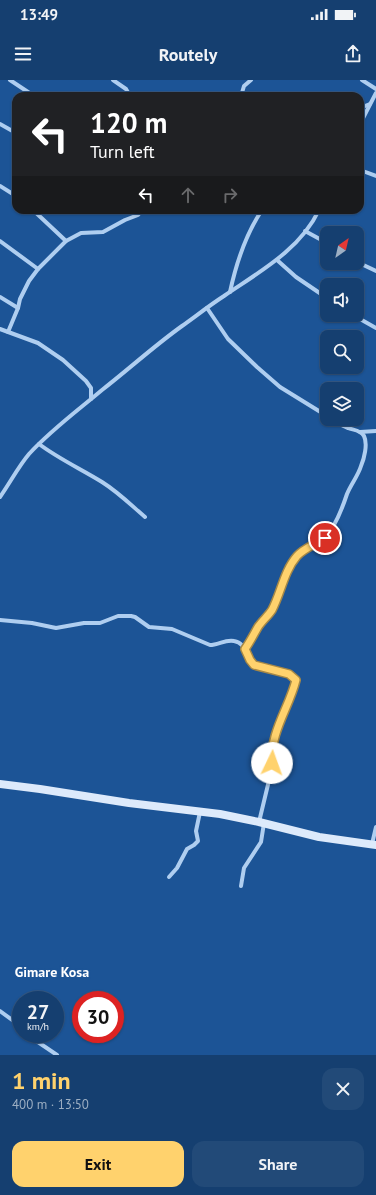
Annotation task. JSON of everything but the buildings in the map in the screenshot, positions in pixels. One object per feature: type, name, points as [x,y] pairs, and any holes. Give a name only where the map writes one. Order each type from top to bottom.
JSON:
[{"type":"street","points":[[10,80],[28,92]]},
{"type":"street","points":[[113,80],[126,89],[128,92]]},
{"type":"street","points":[[242,92],[244,86],[251,80]]},
{"type":"street","points":[[362,80],[376,89]]},
{"type":"street","points":[[364,116],[376,93]]},
{"type":"street","points":[[364,106],[370,104]]},
{"type":"street","points":[[0,124],[12,131]]},
{"type":"street","points":[[364,172],[376,176]]},
{"type":"street","points":[[0,186],[12,194]]},
{"type":"street","points":[[37,214],[66,241]]},
{"type":"street","points":[[8,332],[20,299],[38,269],[66,241],[81,233],[104,232],[139,214]]},
{"type":"street","points":[[230,292],[244,245],[260,214]]},
{"type":"street","points":[[0,497],[19,467],[39,444],[67,418],[145,354],[207,308],[265,270],[287,251],[313,222],[317,214]]},
{"type":"street","points":[[305,231],[320,239]]},
{"type":"street","points":[[0,241],[38,269]]},
{"type":"street","points":[[277,260],[296,277],[320,293]]},
{"type":"street","points":[[364,265],[376,271]]},
{"type":"street","points":[[0,297],[18,308]]},
{"type":"street","points":[[207,308],[228,339],[257,368],[280,387],[320,412]]},
{"type":"street","points":[[364,321],[376,328]]},
{"type":"street","points":[[0,329],[38,343],[72,367],[91,388],[100,392]]},
{"type":"street","points":[[91,388],[91,399]]},
{"type":"street","points":[[344,426],[360,432],[376,431]]},
{"type":"street","points":[[245,649],[259,626],[272,610],[287,573],[297,556],[325,538],[343,508],[348,493],[361,466],[364,455],[365,438],[360,432]]},
{"type":"street","points":[[39,444],[54,456],[101,481],[116,491],[145,517]]},
{"type":"street","points":[[0,620],[32,623],[56,628],[84,623],[100,623],[118,616],[136,617],[149,627],[172,629],[210,645],[228,640],[234,640],[245,649],[254,665],[289,674],[296,680],[277,728],[274,740],[272,768],[261,823],[261,842],[244,868],[241,886]]},
{"type":"street","points":[[0,784],[200,812],[261,823],[319,837],[374,845],[376,827]]},
{"type":"street","points":[[169,877],[177,868],[187,849],[194,846],[198,841],[196,831],[200,812]]},
{"type":"street","points":[[0,1011],[12,1019]]},
{"type":"street","points":[[39,1043],[56,1055]]},
{"type":"district","name":"Gimare Kosa","points":[[52,972]]},
{"type":"route","points":[[272,763],[272,754],[277,728],[296,680],[294,676],[281,671],[254,665],[245,649],[259,626],[272,610],[287,573],[297,556],[325,538]]}]
